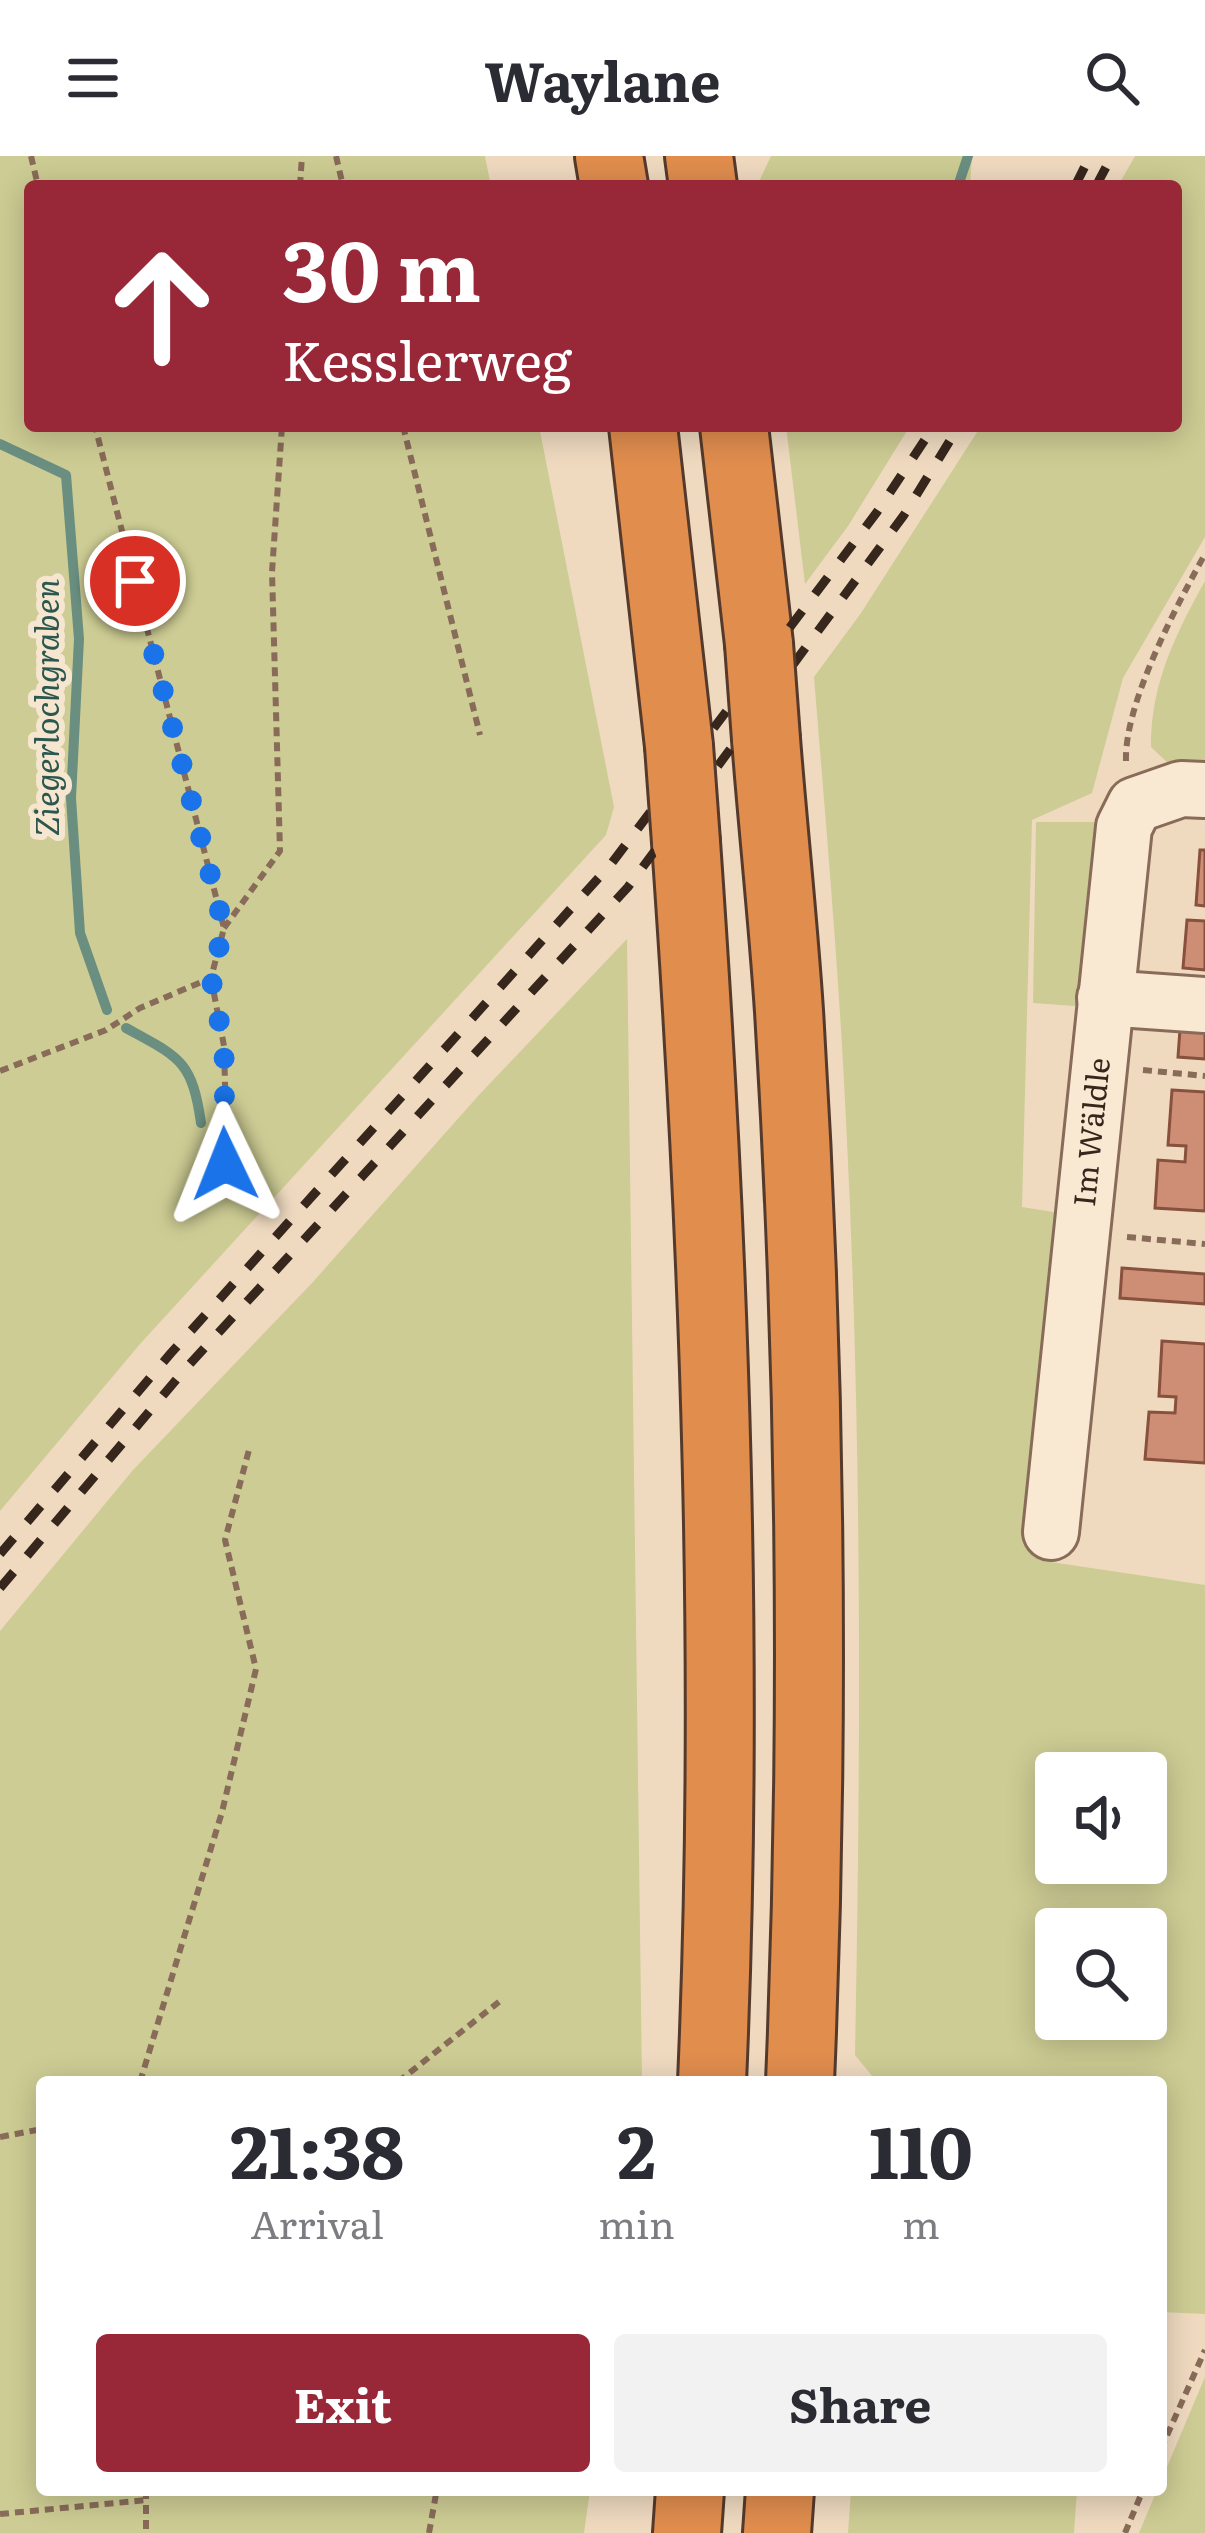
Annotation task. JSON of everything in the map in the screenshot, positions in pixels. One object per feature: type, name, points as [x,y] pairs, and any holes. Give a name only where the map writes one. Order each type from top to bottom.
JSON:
[{"type":"highway","points":[[644,432],[679,746],[707,1136],[720,1601],[712,2076]]},
{"type":"highway","points":[[735,432],[759,644],[789,1008],[807,1540],[806,1945],[800,2076]]},
{"type":"highway","points":[[687,2533],[690,2496]]},
{"type":"highway","points":[[777,2533],[780,2496]]},
{"type":"street","points":[[1135,805],[1181,789],[1205,790]]},
{"type":"street","name":"Im Wäldle","points":[[1051,1532],[1119,854],[1124,827],[1135,805]]},
{"type":"street","points":[[1105,998],[1205,1005]]},
{"type":"path","points":[[97,432],[224,928]]},
{"type":"path","points":[[228,1199],[224,1046],[211,978],[224,928],[280,851],[272,572],[282,432]]},
{"type":"path","points":[[405,432],[481,735]]},
{"type":"path","points":[[1135,805],[1127,783],[1125,742],[1161,638],[1205,554]]},
{"type":"path","points":[[0,1072],[106,1030],[140,1009],[211,978]]},
{"type":"path","points":[[1099,1066],[1205,1076]]},
{"type":"path","points":[[1082,1233],[1205,1244]]},
{"type":"path","points":[[142,2076],[222,1813],[256,1669],[224,1540],[250,1446]]},
{"type":"path","points":[[406,2076],[500,2001]]},
{"type":"path","points":[[0,2137],[36,2130]]},
{"type":"path","points":[[1167,2436],[1205,2350]]},
{"type":"path","points":[[146,2533],[147,2496]]},
{"type":"path","points":[[429,2533],[436,2496]]},
{"type":"path","points":[[1125,2533],[1140,2496]]},
{"type":"path","points":[[0,2514],[147,2500]]},
{"type":"shaded area","points":[[0,156],[485,156],[490,180],[24,180],[24,432],[540,432],[614,807],[606,835],[140,1344],[0,1511]]},
{"type":"shaded area","points":[[771,156],[972,156],[970,180],[760,180]]},
{"type":"shaded area","points":[[1135,156],[1205,156],[1205,537],[1123,678],[1092,793],[1032,820],[1022,1207],[1066,1214],[1027,1498],[1044,1561],[1205,1585],[1205,2314],[1167,2312],[1167,2076],[872,2076],[855,2055],[859,1704],[855,1354],[843,1065],[814,677],[861,613],[977,432],[1182,432],[1182,180],[1121,180]]},
{"type":"shaded area","points":[[787,432],[906,432],[848,526],[805,584]]},
{"type":"shaded area","points":[[1205,581],[1205,766],[1169,764],[1151,747],[1155,702],[1175,640]]},
{"type":"shaded area","points":[[1036,822],[1104,822],[1089,1007],[1033,1003]]},
{"type":"shaded area","points":[[627,939],[642,2076],[36,2076],[36,2496],[589,2496],[584,2533],[0,2533],[0,1631],[133,1470],[312,1283],[479,1095]]},
{"type":"shaded area","points":[[1205,2377],[1205,2533],[1139,2533],[1154,2496],[1167,2496],[1167,2467]]},
{"type":"shaded area","points":[[851,2496],[1077,2496],[1074,2533],[848,2533]]},
{"type":"building","points":[[1200,850],[1205,850],[1205,906],[1196,905]]},
{"type":"building","points":[[1187,920],[1205,921],[1205,970],[1183,968]]},
{"type":"building","points":[[1180,1029],[1205,1030],[1205,1059],[1178,1057]]},
{"type":"building","points":[[1172,1090],[1205,1092],[1205,1211],[1155,1208],[1158,1160],[1185,1162],[1186,1146],[1168,1145]]},
{"type":"building","points":[[1122,1268],[1205,1274],[1205,1304],[1120,1298]]},
{"type":"building","points":[[1162,1341],[1205,1344],[1205,1463],[1145,1459],[1149,1412],[1175,1413],[1176,1397],[1159,1396]]},
{"type":"waterway","points":[[960,180],[968,156]]},
{"type":"waterway","name":"Ziegerlochgraben","points":[[0,444],[66,475],[79,639],[71,798],[80,933],[107,1010]]},
{"type":"waterway","name":"Ziegerlochgraben","points":[[126,1028],[180,1063],[193,1086],[201,1123]]},
{"type":"railway","points":[[1078,180],[1090,156]]},
{"type":"railway","points":[[1099,180],[1112,156]]},
{"type":"railway","points":[[0,1554],[171,1353],[611,864],[877,512],[930,432]]},
{"type":"railway","points":[[0,1588],[187,1367],[628,887],[904,515],[955,432]]},
{"type":"route","points":[[135,581],[224,928],[211,978],[224,1046],[225,1164]]}]
